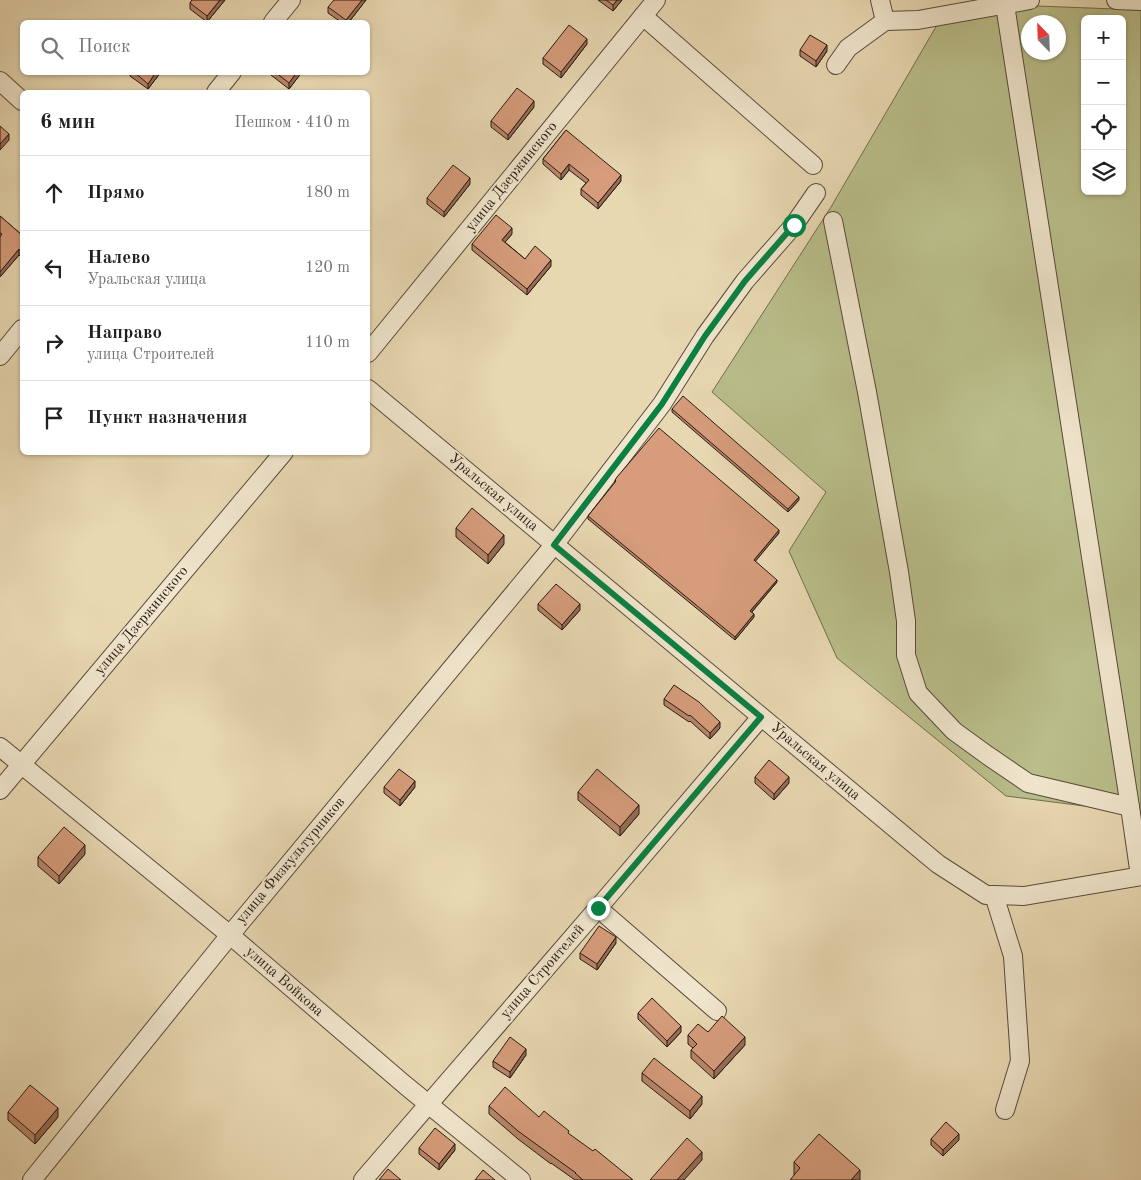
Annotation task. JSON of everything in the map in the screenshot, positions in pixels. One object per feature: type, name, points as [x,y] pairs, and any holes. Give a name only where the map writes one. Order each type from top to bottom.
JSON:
[{"type":"street","points":[[275,20],[291,0]]},
{"type":"street","name":"улица Дзержинского","points":[[370,351],[656,0]]},
{"type":"street","points":[[880,0],[885,21]]},
{"type":"street","points":[[836,65],[848,48],[885,21],[918,20],[1030,0]]},
{"type":"street","points":[[1116,0],[1141,1]]},
{"type":"street","points":[[1006,5],[1140,876]]},
{"type":"street","points":[[643,16],[813,165]]},
{"type":"street","points":[[218,90],[230,75]]},
{"type":"street","points":[[0,81],[20,99]]},
{"type":"street","name":"улица Физкультурников","points":[[32,1180],[230,935],[554,545],[662,404],[705,336],[745,281],[794,225],[816,193]]},
{"type":"street","points":[[832,221],[867,392],[900,572],[906,621],[906,655],[918,693],[954,731],[1028,783],[1130,807]]},
{"type":"street","points":[[0,356],[20,331]]},
{"type":"street","name":"Уральская улица","points":[[370,391],[938,864],[986,894],[994,895],[1024,896],[1140,876]]},
{"type":"street","name":"улица Дзержинского","points":[[0,790],[281,455]]},
{"type":"street","name":"улица Строителей","points":[[363,1180],[761,717]]},
{"type":"street","name":"улица Войкова","points":[[0,747],[230,935],[391,1073],[521,1180]]},
{"type":"street","points":[[994,895],[1013,956],[1020,1061],[1005,1110]]},
{"type":"street","points":[[598,908],[717,1011]]},
{"type":"green space","points":[[1037,6],[1141,10],[1141,822],[1108,809],[1006,796],[837,658],[789,551],[826,492],[712,392],[831,207],[937,25]]},
{"type":"building","points":[[192,0],[220,0],[207,16],[190,3]]},
{"type":"building","points":[[334,0],[362,0],[346,20],[328,7]]},
{"type":"building","points":[[606,0],[617,0],[613,5]]},
{"type":"building","points":[[569,25],[587,39],[561,72],[543,58]]},
{"type":"building","points":[[810,35],[827,45],[816,61],[800,50]]},
{"type":"building","points":[[138,75],[154,75],[148,84]]},
{"type":"building","points":[[279,75],[295,75],[289,83]]},
{"type":"building","points":[[517,88],[534,101],[508,135],[491,121]]},
{"type":"building","points":[[0,126],[9,134],[0,144]]},
{"type":"building","points":[[566,130],[621,175],[598,203],[581,189],[589,180],[569,164],[561,174],[543,159]]},
{"type":"building","points":[[453,165],[470,178],[444,212],[427,198]]},
{"type":"building","points":[[496,215],[512,228],[502,240],[525,259],[535,246],[551,260],[527,289],[472,244]]},
{"type":"building","points":[[0,216],[20,233],[20,250],[0,272],[0,237],[2,234],[0,233]]},
{"type":"building","points":[[683,396],[799,497],[788,509],[672,409]]},
{"type":"building","points":[[659,428],[779,530],[754,560],[777,580],[750,611],[754,614],[735,637],[588,516],[616,481],[617,477]]},
{"type":"building","points":[[472,508],[504,535],[488,555],[456,528]]},
{"type":"building","points":[[556,584],[580,604],[562,625],[538,604]]},
{"type":"building","points":[[674,685],[699,702],[720,722],[710,733],[690,715],[664,699]]},
{"type":"building","points":[[769,760],[789,777],[774,794],[755,777]]},
{"type":"building","points":[[399,769],[415,781],[400,800],[384,787]]},
{"type":"building","points":[[597,769],[639,805],[620,827],[578,792]]},
{"type":"building","points":[[64,827],[85,845],[59,876],[38,857]]},
{"type":"building","points":[[599,926],[616,937],[597,964],[580,953]]},
{"type":"building","points":[[652,998],[681,1026],[667,1041],[638,1013]]},
{"type":"building","points":[[722,1016],[745,1037],[714,1071],[691,1050],[697,1044],[688,1035],[698,1024],[708,1032]]},
{"type":"building","points":[[510,1037],[526,1049],[510,1072],[493,1061]]},
{"type":"building","points":[[654,1058],[702,1096],[690,1111],[642,1073]]},
{"type":"building","points":[[30,1085],[58,1108],[35,1135],[8,1112]]},
{"type":"building","points":[[505,1087],[539,1117],[544,1111],[569,1131],[568,1133],[593,1151],[595,1149],[633,1180],[583,1180],[518,1131],[489,1106]]},
{"type":"building","points":[[946,1122],[959,1134],[943,1150],[931,1139]]},
{"type":"building","points":[[435,1128],[455,1144],[439,1164],[419,1148]]},
{"type":"building","points":[[819,1134],[860,1170],[851,1180],[790,1180],[800,1168],[794,1162]]},
{"type":"building","points":[[687,1138],[702,1152],[677,1180],[650,1180]]},
{"type":"building","points":[[388,1169],[401,1180],[379,1180]]},
{"type":"building","points":[[483,1170],[495,1180],[475,1180]]},
{"type":"route","points":[[598,908],[761,717],[554,545],[662,404],[705,336],[745,281],[794,225]]}]
